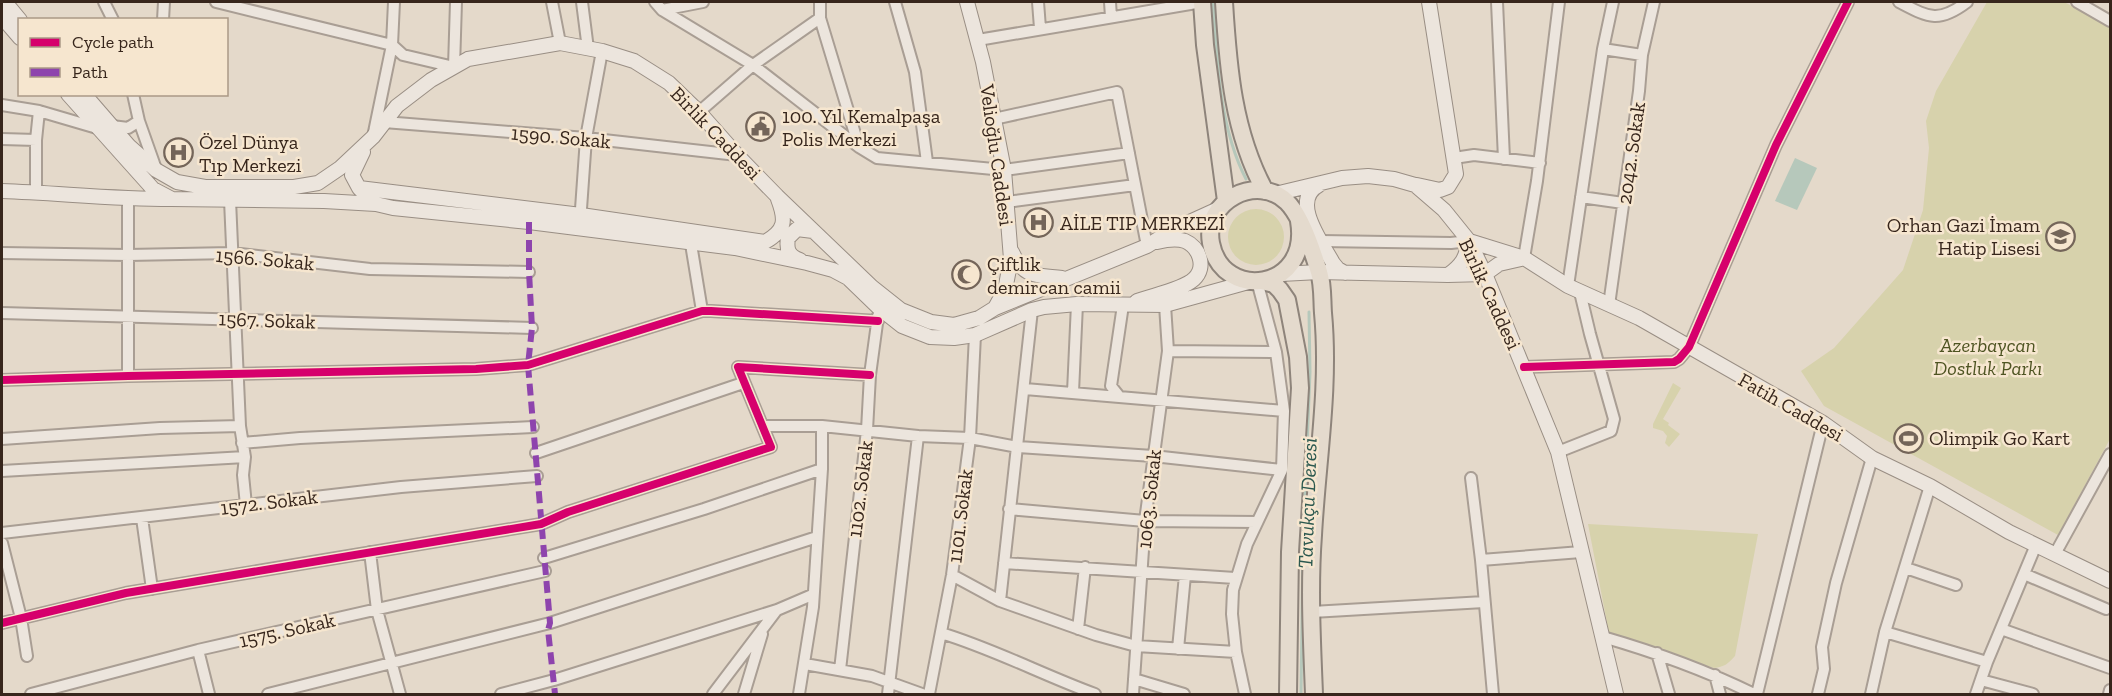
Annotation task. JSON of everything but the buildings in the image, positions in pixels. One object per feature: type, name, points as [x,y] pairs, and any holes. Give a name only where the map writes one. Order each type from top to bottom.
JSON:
[{"type":"main road","points":[[5,2],[18,18]]},
{"type":"main road","name":"Velioğlu Caddesi","points":[[967,2],[978,40],[1004,170],[1011,250],[1005,290],[995,308]]},
{"type":"main road","points":[[1202,2],[1205,45],[1220,146],[1222,205],[1211,226],[1210,242],[1215,256],[1224,269],[1237,277],[1274,284],[1280,290],[1287,300],[1298,357],[1300,387],[1290,552],[1288,694]]},
{"type":"main road","points":[[1224,2],[1228,55],[1243,142],[1270,192]]},
{"type":"main road","points":[[1415,185],[1440,190],[1448,188],[1456,174],[1429,2]]},
{"type":"main road","points":[[2,17],[18,36]]},
{"type":"main road","name":"Birlik Caddesi","points":[[86,96],[129,146],[156,170],[177,182],[205,188],[294,188],[318,183],[340,168],[373,137],[397,106],[431,80],[468,59],[560,43],[595,50],[634,61],[669,83],[777,196],[872,287],[901,310],[931,322],[954,325],[979,318],[995,308],[1065,278],[1147,246],[1174,229],[1222,205]]},
{"type":"main road","points":[[70,96],[153,189],[172,199]]},
{"type":"main road","points":[[373,137],[353,171],[353,179],[376,204]]},
{"type":"main road","name":"Birlik Caddesi","points":[[1270,192],[1342,178],[1368,176],[1394,179],[1415,185],[1444,210],[1469,241],[1485,274],[1558,452],[1616,694]]},
{"type":"main road","points":[[1324,183],[1309,192],[1307,198],[1310,224],[1333,263],[1346,273]]},
{"type":"main road","points":[[359,188],[580,222],[691,244],[735,248],[807,263],[833,270],[848,278],[878,314],[930,337],[954,339],[975,335],[1032,310],[1077,304],[1165,305],[1281,274],[1319,272],[1485,274],[1499,264],[1524,258]]},
{"type":"main road","points":[[1222,205],[1248,190],[1270,192],[1285,200],[1294,210],[1319,272],[1326,339],[1325,396],[1312,537],[1314,694]]},
{"type":"main road","points":[[2,191],[128,199],[324,201],[376,204],[393,208],[580,222],[765,242],[777,236],[783,225],[784,214],[777,196]]},
{"type":"main road","points":[[1281,274],[1295,259],[1300,247],[1302,234],[1299,221]]},
{"type":"main road","points":[[807,263],[790,255],[787,243],[790,234],[797,229],[813,231]]},
{"type":"main road","points":[[1123,305],[1182,286],[1194,279],[1200,271],[1201,260],[1198,251],[1186,241],[1163,240],[1147,246]]},
{"type":"main road","points":[[1449,275],[1460,267],[1465,259],[1469,241]]},
{"type":"main road","name":"Fatih Caddesi","points":[[1469,241],[1524,258],[1574,289],[1639,318],[1823,423],[1872,458],[1930,486],[2009,532],[2110,581]]},
{"type":"main road","points":[[1011,250],[1020,269],[1065,278]]},
{"type":"street","points":[[104,2],[112,18]]},
{"type":"street","points":[[163,18],[164,2]]},
{"type":"street","points":[[216,2],[392,45],[403,55],[454,67],[456,2]]},
{"type":"street","points":[[373,137],[392,45],[394,2]]},
{"type":"street","points":[[552,2],[560,43]]},
{"type":"street","points":[[580,222],[595,50],[582,2]]},
{"type":"street","points":[[658,6],[703,2]]},
{"type":"street","points":[[820,2],[820,18],[859,147]]},
{"type":"street","points":[[895,2],[915,72],[927,162]]},
{"type":"street","points":[[1038,2],[1040,28]]},
{"type":"street","points":[[1110,2],[1111,17]]},
{"type":"street","points":[[978,40],[1111,17],[1151,6],[1202,2]]},
{"type":"street","points":[[1497,2],[1504,159]]},
{"type":"street","points":[[1524,258],[1540,163],[1560,2]]},
{"type":"street","points":[[1558,452],[1611,431],[1614,419],[1590,334],[1574,289],[1581,197],[1603,49],[1613,2]]},
{"type":"street","name":"2042. Sokak","points":[[1609,305],[1640,91],[1642,55],[1654,2]]},
{"type":"street","points":[[1524,367],[1674,362],[1679,359],[1689,347],[1776,145],[1848,2]]},
{"type":"street","points":[[1899,2],[1926,16],[1947,16],[1967,2]]},
{"type":"street","points":[[2077,2],[2110,21]]},
{"type":"street","points":[[658,6],[753,65],[859,147],[877,158],[1004,170],[1129,153]]},
{"type":"street","points":[[699,112],[753,65],[820,18]]},
{"type":"street","points":[[1603,49],[1642,55]]},
{"type":"street","points":[[994,119],[1117,92],[1147,246]]},
{"type":"street","points":[[133,96],[139,122],[156,170]]},
{"type":"street","points":[[2,105],[39,111],[97,128]]},
{"type":"street","points":[[36,192],[36,140],[39,111]]},
{"type":"street","points":[[112,126],[129,128],[139,122]]},
{"type":"street","name":"1590. Sokak","points":[[384,122],[586,138],[736,155]]},
{"type":"street","points":[[2,138],[36,140]]},
{"type":"street","points":[[1454,158],[1474,155],[1540,163]]},
{"type":"street","points":[[1006,202],[1135,185]]},
{"type":"street","points":[[1581,197],[1623,203]]},
{"type":"street","points":[[128,199],[128,376]]},
{"type":"street","points":[[230,200],[240,426],[246,505]]},
{"type":"street","points":[[1321,241],[1451,243],[1469,241]]},
{"type":"street","points":[[691,244],[702,311]]},
{"type":"street","name":"1566. Sokak","points":[[2,253],[128,255],[232,253],[370,269],[529,272]]},
{"type":"street","points":[[1245,694],[1236,652],[1232,614],[1235,578],[1247,544],[1282,470],[1284,411],[1276,352],[1257,281]]},
{"type":"street","points":[[1073,392],[1077,304]]},
{"type":"street","points":[[1119,396],[1111,386],[1123,305]]},
{"type":"street","name":"1063. Sokak","points":[[1133,694],[1145,521],[1168,351],[1165,305]]},
{"type":"street","points":[[1000,601],[1032,310]]},
{"type":"street","points":[[2,380],[476,369],[528,365],[702,311],[878,314]]},
{"type":"street","name":"1567. Sokak","points":[[2,313],[532,328]]},
{"type":"street","name":"1102. Sokak","points":[[840,670],[878,314]]},
{"type":"street","name":"1101. Sokak","points":[[929,694],[952,576],[970,438],[975,335]]},
{"type":"street","points":[[1168,351],[1276,352]]},
{"type":"street","points":[[2,622],[152,589],[541,524],[568,512],[771,447],[743,384],[738,367],[870,375]]},
{"type":"street","points":[[536,453],[743,384]]},
{"type":"street","points":[[1025,389],[1284,411]]},
{"type":"street","points":[[1603,637],[1657,653],[1715,675],[1755,694],[1823,423]]},
{"type":"street","points":[[2,438],[160,428],[240,426]]},
{"type":"street","points":[[763,426],[822,426],[918,436],[970,438],[1018,447],[1153,456],[1282,470]]},
{"type":"street","points":[[799,694],[813,607],[822,469],[822,426]]},
{"type":"street","points":[[242,443],[300,438],[533,427]]},
{"type":"street","points":[[889,689],[918,436]]},
{"type":"street","points":[[2055,554],[2110,454]]},
{"type":"street","points":[[2,471],[244,457]]},
{"type":"street","points":[[1818,694],[1824,669],[1822,647],[1836,583],[1872,458]]},
{"type":"street","points":[[544,558],[704,509],[822,469]]},
{"type":"street","name":"1572. Sokak","points":[[2,533],[401,487],[537,476]]},
{"type":"street","points":[[1471,478],[1481,560],[1492,694]]},
{"type":"street","points":[[1871,694],[1886,632],[1930,486]]},
{"type":"street","points":[[1009,509],[1145,521],[1257,522]]},
{"type":"street","points":[[142,518],[152,589]]},
{"type":"street","points":[[268,694],[549,623],[817,537]]},
{"type":"street","points":[[2,543],[21,618],[27,656]]},
{"type":"street","points":[[1976,694],[2036,545]]},
{"type":"street","points":[[370,552],[377,609],[400,694]]},
{"type":"street","points":[[1481,560],[1581,552]]},
{"type":"street","points":[[1004,562],[1235,578]]},
{"type":"street","points":[[1078,629],[1085,567]]},
{"type":"street","points":[[1906,568],[1956,585]]},
{"type":"street","name":"1575. Sokak","points":[[31,694],[198,650],[545,571]]},
{"type":"street","points":[[2024,574],[2106,609]]},
{"type":"street","points":[[1178,649],[1185,575]]},
{"type":"street","points":[[952,576],[1000,601],[1078,629],[1136,646],[1236,652]]},
{"type":"street","points":[[501,694],[554,680],[777,610],[812,595]]},
{"type":"street","points":[[1312,612],[1484,602]]},
{"type":"street","points":[[713,694],[777,610]]},
{"type":"street","points":[[744,694],[765,626]]},
{"type":"street","points":[[2001,629],[2110,668]]},
{"type":"street","points":[[1886,632],[1987,662]]},
{"type":"street","points":[[941,633],[975,643],[1095,694]]},
{"type":"street","points":[[198,650],[209,694]]},
{"type":"street","points":[[1657,653],[1669,694]]},
{"type":"street","points":[[805,664],[872,676],[889,689],[922,694]]},
{"type":"street","points":[[1715,675],[1720,694]]},
{"type":"street","points":[[1134,679],[1184,694]]},
{"type":"street","points":[[1981,680],[2033,694]]},
{"type":"green space","name":"Azerbaycan Dostluk Parkı","points":[[1987,2],[2064,2],[2110,25],[2110,439],[2058,535],[1824,406],[1801,371],[1834,348],[1903,270],[1923,210],[1929,148],[1926,121],[1936,91]]},
{"type":"green space","points":[[1251,209],[1261,209],[1276,217],[1282,226],[1284,237],[1282,248],[1276,257],[1261,265],[1251,265],[1240,260],[1233,253],[1228,242],[1228,232],[1233,221],[1240,214]]},
{"type":"green space","points":[[1673,383],[1681,388],[1663,419],[1680,434],[1669,447],[1665,443],[1667,436],[1663,431],[1653,428],[1653,424]]},
{"type":"green space","points":[[1588,524],[1758,534],[1735,656],[1723,666],[1714,668],[1609,633]]},
{"type":"shaded area","points":[[1795,158],[1817,168],[1797,210],[1775,201]]},
{"type":"waterway","name":"Tavukçu Deresi","points":[[1213,2],[1218,69],[1225,115],[1237,159],[1246,179]]},
{"type":"waterway","name":"Tavukçu Deresi","points":[[1301,694],[1303,545],[1310,372],[1309,312]]},
{"type":"marked path","points":[[529,222],[532,328],[528,365],[555,694]]},
{"type":"cycle path","points":[[1524,367],[1674,362],[1679,359],[1689,347],[1776,145],[1848,2]]},
{"type":"cycle path","points":[[2,380],[476,369],[528,365],[702,311],[878,321]]},
{"type":"cycle path","points":[[2,623],[126,593],[541,524],[568,512],[771,447],[738,367],[870,375]]},
{"type":"place","name":"100. Yıl Kemalpaşa Polis Merkezi","points":[[761,127]]},
{"type":"place","name":"Özel Dünya Tıp Merkezi","points":[[178,153]]},
{"type":"place","name":"AİLE TIP MERKEZİ","points":[[1039,223]]},
{"type":"place","name":"Orhan Gazi İmam Hatip Lisesi","points":[[2061,236]]},
{"type":"place","name":"Çiftlik demircan camii","points":[[966,275]]},
{"type":"place","name":"Olimpik Go Kart","points":[[1908,438]]}]
